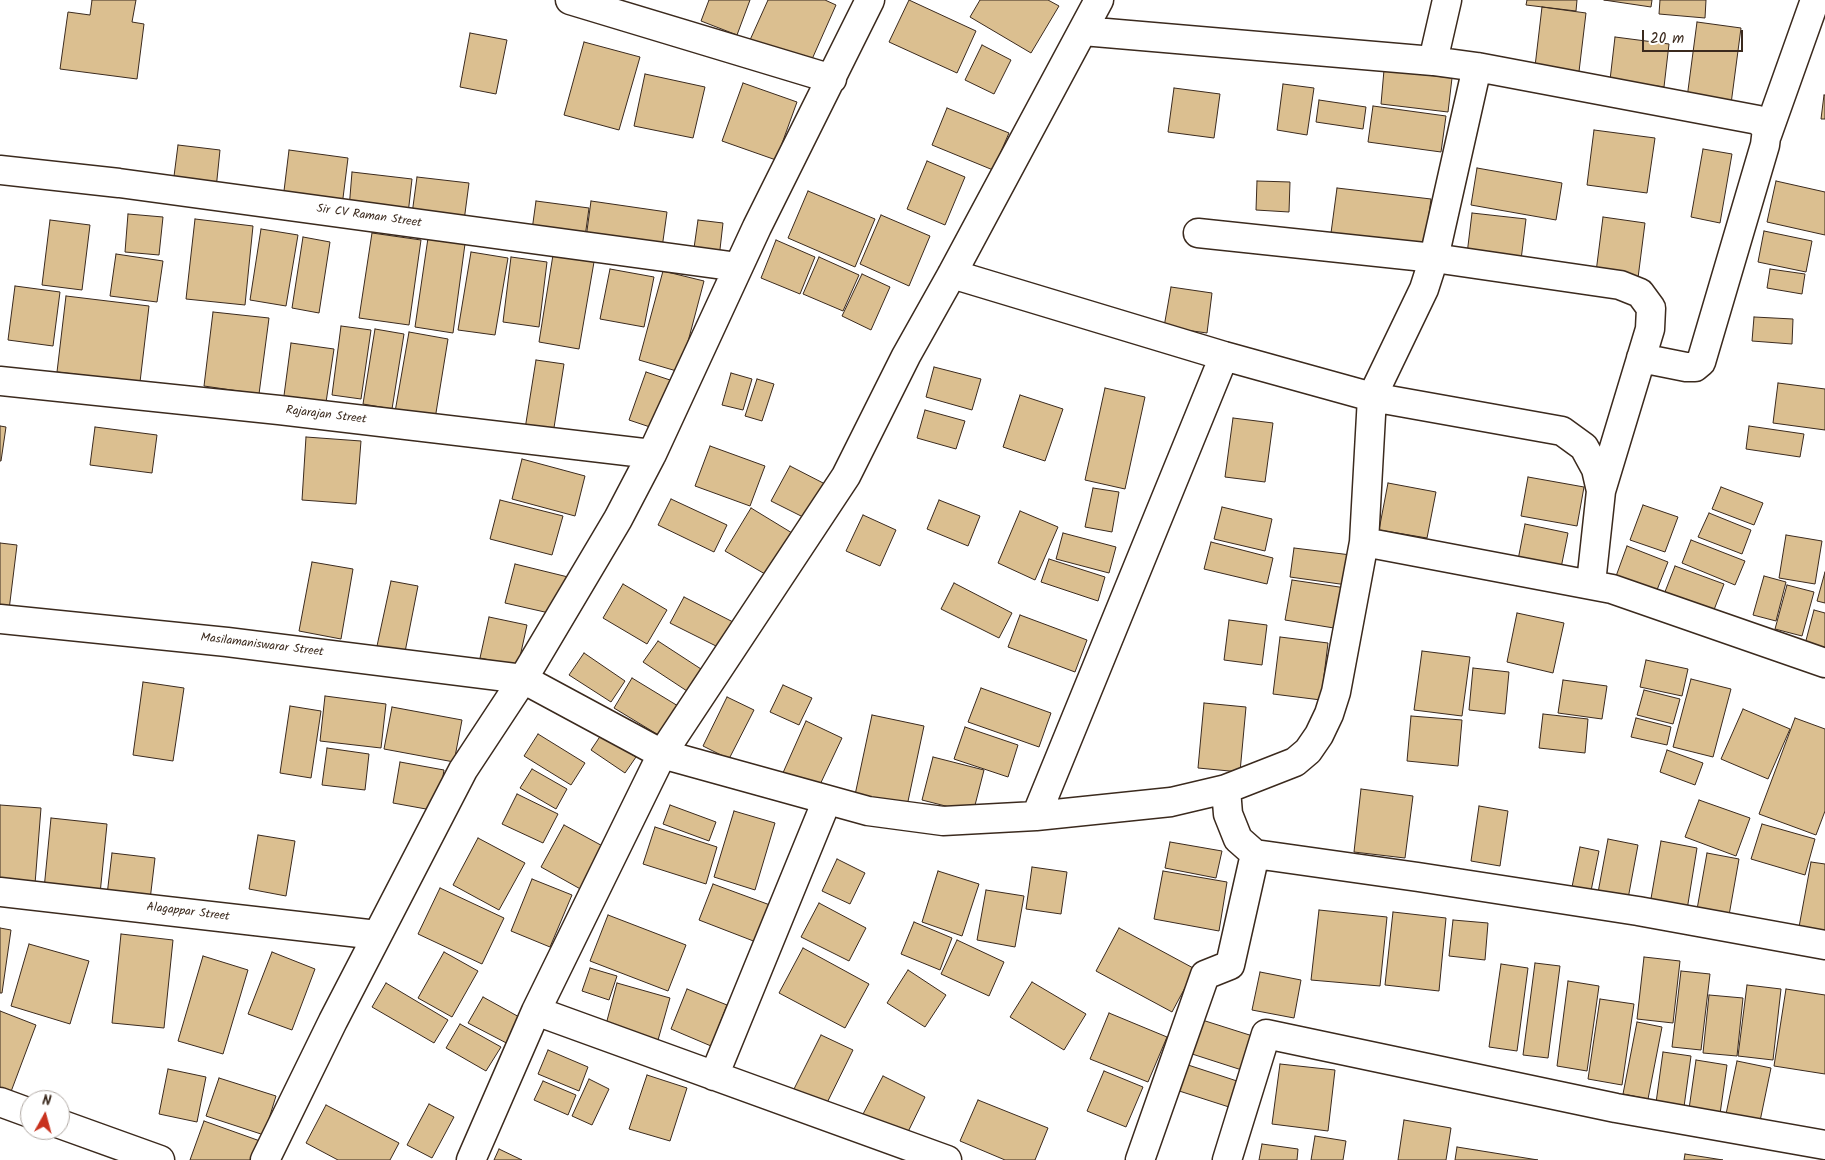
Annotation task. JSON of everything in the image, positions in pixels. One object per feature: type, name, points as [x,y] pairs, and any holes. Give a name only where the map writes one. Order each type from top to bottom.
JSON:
[{"type":"street","points":[[570,0],[832,79]]},
{"type":"street","points":[[265,1160],[377,935],[463,770],[523,679],[618,519],[652,454],[738,267],[870,0]]},
{"type":"street","points":[[471,1160],[536,1011],[662,754],[846,476],[906,356],[1099,0]]},
{"type":"street","points":[[1433,61],[1447,0]]},
{"type":"street","points":[[1641,358],[1686,367],[1695,367],[1701,362],[1767,134],[1815,0]]},
{"type":"street","points":[[1083,31],[1433,61],[1477,67],[1740,115],[1764,124],[1767,134]]},
{"type":"street","points":[[523,679],[662,754],[868,812],[944,821],[1036,816],[1170,802],[1226,789],[1295,762],[1319,736],[1336,692],[1364,542],[1372,397],[1424,289],[1434,258],[1477,67]]},
{"type":"street","name":"Sir CV Raman Street","points":[[0,170],[129,184],[738,267]]},
{"type":"street","points":[[1198,233],[1434,258],[1620,284],[1640,293],[1651,308],[1650,329],[1601,491],[1591,583]]},
{"type":"street","points":[[952,274],[1224,356],[1372,397],[1562,431],[1584,447],[1596,469],[1601,491]]},
{"type":"street","points":[[1036,816],[1224,356]]},
{"type":"street","name":"Rajarajan Street","points":[[0,381],[280,410],[652,454]]},
{"type":"street","points":[[1364,542],[1591,583],[1825,663]]},
{"type":"street","name":"Masilamaniswarar Street","points":[[0,619],[227,642],[523,679]]},
{"type":"street","points":[[1226,789],[1228,814],[1238,839],[1255,854],[1638,911],[1825,945]]},
{"type":"street","points":[[714,1076],[827,800]]},
{"type":"street","points":[[1140,1160],[1205,975],[1230,965],[1255,854]]},
{"type":"street","name":"Alagappar Street","points":[[0,892],[377,935]]},
{"type":"street","points":[[536,1011],[948,1160]]},
{"type":"street","points":[[1227,1160],[1266,1034],[1616,1108],[1825,1145]]},
{"type":"street","points":[[0,1102],[20,1109]]},
{"type":"street","points":[[70,1128],[160,1160]]},
{"type":"building","points":[[92,0],[136,0],[132,22],[144,24],[137,79],[60,69],[68,12],[90,15]]},
{"type":"building","points":[[709,0],[750,0],[737,35],[701,21]]},
{"type":"building","points":[[768,0],[825,0],[836,5],[809,66],[750,40]]},
{"type":"building","points":[[909,0],[976,31],[957,73],[889,42]]},
{"type":"building","points":[[980,0],[1048,0],[1059,6],[1031,53],[970,17]]},
{"type":"building","points":[[1527,0],[1577,0],[1576,11],[1526,5]]},
{"type":"building","points":[[1604,0],[1652,0],[1651,7]]},
{"type":"building","points":[[1660,0],[1706,0],[1705,18],[1659,14]]},
{"type":"building","points":[[1542,7],[1586,13],[1578,80],[1534,75]]},
{"type":"building","points":[[1697,22],[1741,28],[1731,104],[1687,98]]},
{"type":"building","points":[[470,33],[507,40],[496,94],[460,87]]},
{"type":"building","points":[[1615,37],[1669,44],[1664,87],[1610,80]]},
{"type":"building","points":[[584,42],[640,57],[619,130],[564,115]]},
{"type":"building","points":[[982,45],[1011,60],[994,94],[965,80]]},
{"type":"building","points":[[1384,70],[1452,78],[1448,112],[1381,104]]},
{"type":"building","points":[[645,74],[705,87],[693,138],[634,126]]},
{"type":"building","points":[[743,83],[797,102],[776,160],[722,141]]},
{"type":"building","points":[[1283,84],[1314,88],[1307,135],[1277,130]]},
{"type":"building","points":[[1174,88],[1220,94],[1214,138],[1168,132]]},
{"type":"building","points":[[1824,95],[1825,119],[1821,119]]},
{"type":"building","points":[[1319,100],[1366,107],[1363,129],[1316,122]]},
{"type":"building","points":[[1373,106],[1446,116],[1441,152],[1368,142]]},
{"type":"building","points":[[947,108],[1009,133],[993,170],[932,145]]},
{"type":"building","points":[[1594,130],[1655,138],[1647,193],[1587,185]]},
{"type":"building","points":[[178,145],[220,150],[216,189],[173,184]]},
{"type":"building","points":[[1703,149],[1732,154],[1720,223],[1691,217]]},
{"type":"building","points":[[289,150],[348,158],[342,206],[283,199]]},
{"type":"building","points":[[927,161],[965,177],[945,225],[907,209]]},
{"type":"building","points":[[1477,168],[1562,183],[1556,220],[1471,205]]},
{"type":"building","points":[[352,172],[412,179],[408,214],[349,209]]},
{"type":"building","points":[[417,177],[469,183],[464,221],[412,214]]},
{"type":"building","points":[[1257,181],[1290,182],[1289,212],[1256,210]]},
{"type":"building","points":[[1776,181],[1825,192],[1825,235],[1767,222]]},
{"type":"building","points":[[1337,188],[1431,199],[1425,244],[1331,233]]},
{"type":"building","points":[[808,191],[875,219],[855,267],[788,238]]},
{"type":"building","points":[[536,201],[589,208],[585,237],[532,230]]},
{"type":"building","points":[[591,201],[667,212],[662,248],[586,238]]},
{"type":"building","points":[[1472,213],[1526,219],[1521,260],[1467,254]]},
{"type":"building","points":[[128,214],[163,217],[159,255],[125,252]]},
{"type":"building","points":[[881,215],[930,236],[909,286],[860,264]]},
{"type":"building","points":[[1603,217],[1645,223],[1638,278],[1596,272]]},
{"type":"building","points":[[195,219],[253,226],[245,305],[186,299]]},
{"type":"building","points":[[50,220],[90,225],[82,290],[42,285]]},
{"type":"building","points":[[698,220],[723,223],[719,258],[693,255]]},
{"type":"building","points":[[261,229],[298,235],[286,306],[250,300]]},
{"type":"building","points":[[1764,231],[1812,241],[1806,272],[1758,262]]},
{"type":"building","points":[[372,233],[421,240],[409,325],[359,318]]},
{"type":"building","points":[[303,237],[330,242],[319,313],[292,308]]},
{"type":"building","points":[[428,238],[465,244],[453,333],[415,327]]},
{"type":"building","points":[[776,240],[815,257],[800,294],[761,278]]},
{"type":"building","points":[[471,252],[508,258],[495,335],[458,330]]},
{"type":"building","points":[[116,254],[163,261],[157,302],[110,296]]},
{"type":"building","points":[[553,255],[594,262],[579,349],[539,342]]},
{"type":"building","points":[[511,257],[547,262],[539,327],[503,322]]},
{"type":"building","points":[[819,257],[859,275],[843,311],[803,294]]},
{"type":"building","points":[[610,269],[654,277],[644,327],[600,319]]},
{"type":"building","points":[[1770,269],[1805,274],[1802,294],[1767,288]]},
{"type":"building","points":[[663,271],[704,281],[680,372],[639,360]]},
{"type":"building","points":[[862,274],[890,287],[871,330],[842,316]]},
{"type":"building","points":[[15,286],[60,292],[53,346],[8,340]]},
{"type":"building","points":[[1171,287],[1212,293],[1207,333],[1164,327]]},
{"type":"building","points":[[66,296],[149,306],[140,382],[57,372]]},
{"type":"building","points":[[213,312],[269,318],[259,394],[204,386]]},
{"type":"building","points":[[1754,317],[1793,319],[1792,344],[1752,341]]},
{"type":"building","points":[[341,326],[371,330],[361,399],[332,395]]},
{"type":"building","points":[[375,329],[404,334],[392,409],[363,404]]},
{"type":"building","points":[[409,332],[448,339],[435,419],[395,412]]},
{"type":"building","points":[[291,343],[334,349],[325,409],[283,403]]},
{"type":"building","points":[[536,360],[564,364],[553,434],[525,429]]},
{"type":"building","points":[[934,367],[981,379],[972,410],[926,397]]},
{"type":"building","points":[[646,372],[676,382],[659,430],[629,420]]},
{"type":"building","points":[[731,373],[752,379],[743,410],[722,405]]},
{"type":"building","points":[[757,379],[774,384],[762,421],[745,416]]},
{"type":"building","points":[[1778,383],[1825,389],[1825,430],[1773,423]]},
{"type":"building","points":[[1105,388],[1145,397],[1125,489],[1085,480]]},
{"type":"building","points":[[1020,395],[1063,409],[1045,461],[1003,447]]},
{"type":"building","points":[[925,410],[965,421],[956,449],[917,438]]},
{"type":"building","points":[[1233,418],[1273,423],[1265,482],[1225,477]]},
{"type":"building","points":[[0,426],[6,427],[1,461],[0,461]]},
{"type":"building","points":[[1749,426],[1804,434],[1800,457],[1746,449]]},
{"type":"building","points":[[95,427],[157,435],[152,473],[90,465]]},
{"type":"building","points":[[306,437],[361,441],[356,504],[302,500]]},
{"type":"building","points":[[710,446],[765,466],[750,506],[695,486]]},
{"type":"building","points":[[522,459],[585,476],[575,516],[512,499]]},
{"type":"building","points":[[790,466],[827,485],[809,520],[771,501]]},
{"type":"building","points":[[1528,477],[1584,487],[1577,526],[1521,516]]},
{"type":"building","points":[[1388,483],[1436,492],[1427,538],[1379,530]]},
{"type":"building","points":[[1721,487],[1763,503],[1754,525],[1712,509]]},
{"type":"building","points":[[1093,488],[1119,492],[1112,532],[1085,527]]},
{"type":"building","points":[[671,499],[727,525],[714,552],[658,525]]},
{"type":"building","points":[[500,500],[563,516],[552,555],[490,539]]},
{"type":"building","points":[[939,500],[980,516],[968,546],[927,529]]},
{"type":"building","points":[[1643,505],[1678,517],[1665,552],[1630,540]]},
{"type":"building","points":[[1222,507],[1272,519],[1265,551],[1214,539]]},
{"type":"building","points":[[751,508],[797,536],[772,578],[725,551]]},
{"type":"building","points":[[1020,511],[1058,527],[1035,580],[998,563]]},
{"type":"building","points":[[1709,513],[1751,530],[1742,554],[1698,537]]},
{"type":"building","points":[[863,515],[896,530],[880,566],[846,551]]},
{"type":"building","points":[[1525,524],[1568,533],[1560,573],[1517,565]]},
{"type":"building","points":[[1063,533],[1116,547],[1109,573],[1056,559]]},
{"type":"building","points":[[1786,535],[1822,541],[1815,584],[1779,578]]},
{"type":"building","points":[[1691,540],[1745,561],[1735,585],[1682,563]]},
{"type":"building","points":[[1211,542],[1273,558],[1267,584],[1204,569]]},
{"type":"building","points":[[0,543],[17,545],[9,610],[0,609]]},
{"type":"building","points":[[1627,546],[1668,562],[1655,595],[1615,579]]},
{"type":"building","points":[[1294,548],[1351,555],[1347,585],[1290,577]]},
{"type":"building","points":[[1049,559],[1105,577],[1098,601],[1041,582]]},
{"type":"building","points":[[312,562],[353,569],[341,639],[299,631]]},
{"type":"building","points":[[515,564],[568,577],[558,615],[505,603]]},
{"type":"building","points":[[1675,566],[1724,584],[1712,615],[1663,597]]},
{"type":"building","points":[[1825,572],[1825,603],[1817,601]]},
{"type":"building","points":[[1764,576],[1786,582],[1776,621],[1753,615]]},
{"type":"building","points":[[1292,580],[1346,588],[1340,629],[1285,620]]},
{"type":"building","points":[[391,581],[418,586],[405,652],[377,646]]},
{"type":"building","points":[[954,583],[1012,613],[999,638],[941,609]]},
{"type":"building","points":[[623,584],[667,610],[647,644],[603,618]]},
{"type":"building","points":[[1787,585],[1814,592],[1802,636],[1775,629]]},
{"type":"building","points":[[684,597],[735,623],[722,649],[670,623]]},
{"type":"building","points":[[1814,610],[1825,613],[1825,654],[1804,648]]},
{"type":"building","points":[[1517,613],[1564,623],[1553,673],[1507,662]]},
{"type":"building","points":[[1020,615],[1087,640],[1075,672],[1008,647]]},
{"type":"building","points":[[489,617],[527,625],[518,666],[480,658]]},
{"type":"building","points":[[1229,620],[1267,625],[1262,665],[1224,660]]},
{"type":"building","points":[[1280,637],[1328,643],[1321,700],[1273,694]]},
{"type":"building","points":[[658,641],[701,669],[687,691],[643,662]]},
{"type":"building","points":[[1422,651],[1470,657],[1462,716],[1414,710]]},
{"type":"building","points":[[584,653],[625,681],[611,702],[569,675]]},
{"type":"building","points":[[1646,660],[1688,669],[1682,696],[1640,687]]},
{"type":"building","points":[[1473,668],[1509,672],[1505,714],[1469,710]]},
{"type":"building","points":[[632,678],[683,709],[665,739],[614,708]]},
{"type":"building","points":[[1691,679],[1731,689],[1713,757],[1673,747]]},
{"type":"building","points":[[1563,680],[1607,686],[1602,719],[1558,713]]},
{"type":"building","points":[[143,682],[184,688],[173,761],[133,755]]},
{"type":"building","points":[[783,685],[812,698],[799,725],[770,712]]},
{"type":"building","points":[[981,688],[1051,713],[1039,747],[968,722]]},
{"type":"building","points":[[1644,690],[1680,699],[1673,724],[1637,715]]},
{"type":"building","points":[[325,696],[386,704],[381,748],[320,741]]},
{"type":"building","points":[[727,697],[754,710],[729,759],[703,746]]},
{"type":"building","points":[[1204,703],[1246,707],[1240,772],[1198,768]]},
{"type":"building","points":[[290,706],[321,711],[311,778],[280,773]]},
{"type":"building","points":[[392,707],[462,720],[454,762],[384,749]]},
{"type":"building","points":[[1743,709],[1790,729],[1768,779],[1721,759]]},
{"type":"building","points":[[1543,714],[1588,719],[1585,753],[1539,748]]},
{"type":"building","points":[[872,715],[924,726],[907,806],[855,795]]},
{"type":"building","points":[[1411,716],[1462,720],[1458,766],[1407,761]]},
{"type":"building","points":[[1636,718],[1671,727],[1667,745],[1631,737]]},
{"type":"building","points":[[1795,718],[1825,729],[1825,811],[1816,835],[1759,814]]},
{"type":"building","points":[[806,721],[842,738],[817,791],[782,775]]},
{"type":"building","points":[[965,727],[1018,745],[1008,777],[954,759]]},
{"type":"building","points":[[538,734],[585,763],[571,785],[524,756]]},
{"type":"building","points":[[601,735],[636,757],[625,773],[591,750]]},
{"type":"building","points":[[327,748],[369,754],[365,790],[322,785]]},
{"type":"building","points":[[1667,750],[1703,763],[1695,785],[1660,772]]},
{"type":"building","points":[[933,757],[984,770],[973,813],[922,800]]},
{"type":"building","points":[[400,762],[444,770],[437,811],[393,803]]},
{"type":"building","points":[[532,769],[567,789],[556,809],[520,788]]},
{"type":"building","points":[[1361,789],[1413,796],[1405,858],[1354,852]]},
{"type":"building","points":[[517,794],[558,814],[543,843],[502,824]]},
{"type":"building","points":[[1699,800],[1750,818],[1736,856],[1685,837]]},
{"type":"building","points":[[0,805],[41,808],[35,884],[0,881]]},
{"type":"building","points":[[670,805],[716,822],[709,841],[663,824]]},
{"type":"building","points":[[1479,806],[1508,811],[1500,866],[1471,861]]},
{"type":"building","points":[[734,811],[775,823],[755,890],[714,877]]},
{"type":"building","points":[[51,818],[107,824],[100,894],[44,889]]},
{"type":"building","points":[[1762,824],[1815,839],[1805,875],[1751,859]]},
{"type":"building","points":[[564,825],[608,849],[584,891],[541,867]]},
{"type":"building","points":[[655,827],[717,847],[706,884],[643,864]]},
{"type":"building","points":[[258,835],[295,841],[286,896],[249,889]]},
{"type":"building","points":[[478,838],[525,863],[499,910],[453,885]]},
{"type":"building","points":[[1608,839],[1638,845],[1627,904],[1597,898]]},
{"type":"building","points":[[1661,841],[1697,848],[1686,916],[1649,910]]},
{"type":"building","points":[[1170,842],[1222,851],[1216,878],[1165,868]]},
{"type":"building","points":[[1580,847],[1599,851],[1591,891],[1572,887]]},
{"type":"building","points":[[112,853],[155,858],[150,900],[107,895]]},
{"type":"building","points":[[1707,853],[1739,859],[1728,921],[1696,915]]},
{"type":"building","points":[[837,859],[865,873],[850,904],[822,891]]},
{"type":"building","points":[[1811,862],[1825,864],[1825,932],[1799,927]]},
{"type":"building","points":[[1032,867],[1067,872],[1061,914],[1026,909]]},
{"type":"building","points":[[938,871],[979,884],[962,936],[922,922]]},
{"type":"building","points":[[1163,871],[1227,882],[1219,931],[1154,919]]},
{"type":"building","points":[[532,879],[572,895],[550,947],[511,931]]},
{"type":"building","points":[[713,884],[770,905],[756,942],[699,920]]},
{"type":"building","points":[[440,888],[504,918],[482,964],[418,934]]},
{"type":"building","points":[[986,890],[1024,896],[1015,947],[977,940]]},
{"type":"building","points":[[819,903],[866,928],[849,961],[801,937]]},
{"type":"building","points":[[1319,910],[1387,917],[1380,986],[1311,980]]},
{"type":"building","points":[[1393,912],[1446,918],[1439,991],[1385,985]]},
{"type":"building","points":[[608,915],[686,945],[668,991],[590,961]]},
{"type":"building","points":[[1453,920],[1488,923],[1485,960],[1449,956]]},
{"type":"building","points":[[914,922],[952,938],[940,970],[901,954]]},
{"type":"building","points":[[0,928],[11,930],[2,993],[0,993]]},
{"type":"building","points":[[1119,928],[1195,969],[1172,1012],[1096,971]]},
{"type":"building","points":[[121,934],[173,940],[164,1028],[112,1023]]},
{"type":"building","points":[[957,940],[1004,962],[989,996],[941,974]]},
{"type":"building","points":[[29,944],[89,961],[70,1024],[11,1006]]},
{"type":"building","points":[[803,948],[869,984],[845,1028],[779,993]]},
{"type":"building","points":[[272,952],[315,969],[292,1030],[248,1014]]},
{"type":"building","points":[[444,952],[478,971],[452,1017],[418,998]]},
{"type":"building","points":[[203,956],[248,970],[223,1054],[178,1041]]},
{"type":"building","points":[[1644,957],[1680,961],[1673,1023],[1637,1019]]},
{"type":"building","points":[[1535,963],[1560,966],[1548,1058],[1523,1055]]},
{"type":"building","points":[[1501,964],[1528,968],[1517,1051],[1489,1047]]},
{"type":"building","points":[[590,968],[617,976],[609,1000],[582,991]]},
{"type":"building","points":[[908,970],[946,995],[925,1027],[887,1003]]},
{"type":"building","points":[[1681,971],[1710,974],[1701,1050],[1672,1047]]},
{"type":"building","points":[[1260,972],[1301,980],[1294,1018],[1252,1010]]},
{"type":"building","points":[[1568,981],[1599,986],[1587,1071],[1557,1066]]},
{"type":"building","points":[[1032,982],[1086,1014],[1064,1050],[1010,1017]]},
{"type":"building","points":[[386,983],[448,1020],[434,1043],[372,1007]]},
{"type":"building","points":[[617,983],[670,998],[656,1047],[604,1032]]},
{"type":"building","points":[[1747,985],[1781,989],[1773,1060],[1738,1056]]},
{"type":"building","points":[[687,989],[727,1005],[711,1046],[671,1029]]},
{"type":"building","points":[[1786,989],[1825,995],[1825,1074],[1774,1066]]},
{"type":"building","points":[[1709,995],[1743,998],[1737,1056],[1703,1053]]},
{"type":"building","points":[[483,997],[530,1023],[516,1048],[468,1023]]},
{"type":"building","points":[[1600,999],[1634,1004],[1622,1085],[1588,1079]]},
{"type":"building","points":[[0,1011],[36,1025],[9,1097],[0,1093]]},
{"type":"building","points":[[1109,1013],[1167,1037],[1148,1082],[1090,1059]]},
{"type":"building","points":[[1199,1019],[1259,1038],[1248,1072],[1189,1053]]},
{"type":"building","points":[[1637,1022],[1662,1027],[1648,1099],[1623,1094]]},
{"type":"building","points":[[460,1024],[501,1047],[486,1071],[446,1048]]},
{"type":"building","points":[[821,1035],[853,1050],[822,1113],[790,1097]]},
{"type":"building","points":[[548,1050],[588,1067],[579,1091],[538,1074]]},
{"type":"building","points":[[1663,1052],[1691,1056],[1683,1114],[1655,1110]]},
{"type":"building","points":[[1696,1060],[1727,1065],[1719,1121],[1688,1116]]},
{"type":"building","points":[[1737,1061],[1771,1068],[1759,1126],[1725,1119]]},
{"type":"building","points":[[1182,1063],[1237,1081],[1229,1107],[1173,1089]]},
{"type":"building","points":[[1280,1064],[1335,1070],[1328,1131],[1272,1124]]},
{"type":"building","points":[[168,1069],[206,1077],[197,1122],[159,1114]]},
{"type":"building","points":[[1104,1071],[1143,1087],[1126,1127],[1087,1111]]},
{"type":"building","points":[[647,1075],[687,1088],[670,1141],[629,1129]]},
{"type":"building","points":[[883,1076],[925,1097],[905,1138],[862,1116]]},
{"type":"building","points":[[219,1078],[276,1096],[264,1135],[206,1116]]},
{"type":"building","points":[[589,1079],[609,1089],[592,1125],[572,1116]]},
{"type":"building","points":[[543,1081],[576,1095],[568,1115],[534,1100]]},
{"type":"building","points":[[978,1100],[1048,1128],[1035,1160],[1005,1160],[960,1141]]},
{"type":"building","points":[[429,1104],[454,1117],[432,1158],[407,1145]]},
{"type":"building","points":[[326,1105],[399,1143],[390,1160],[338,1160],[306,1143]]},
{"type":"building","points":[[1404,1120],[1451,1128],[1446,1160],[1398,1160]]},
{"type":"building","points":[[204,1121],[260,1141],[253,1160],[190,1160]]},
{"type":"building","points":[[1315,1136],[1346,1141],[1343,1160],[1311,1160]]},
{"type":"building","points":[[1262,1144],[1298,1149],[1297,1160],[1259,1160]]},
{"type":"building","points":[[1457,1147],[1538,1160],[1455,1160]]},
{"type":"building","points":[[499,1149],[522,1160],[494,1160]]},
{"type":"building","points":[[1685,1154],[1723,1160],[1684,1160]]}]
